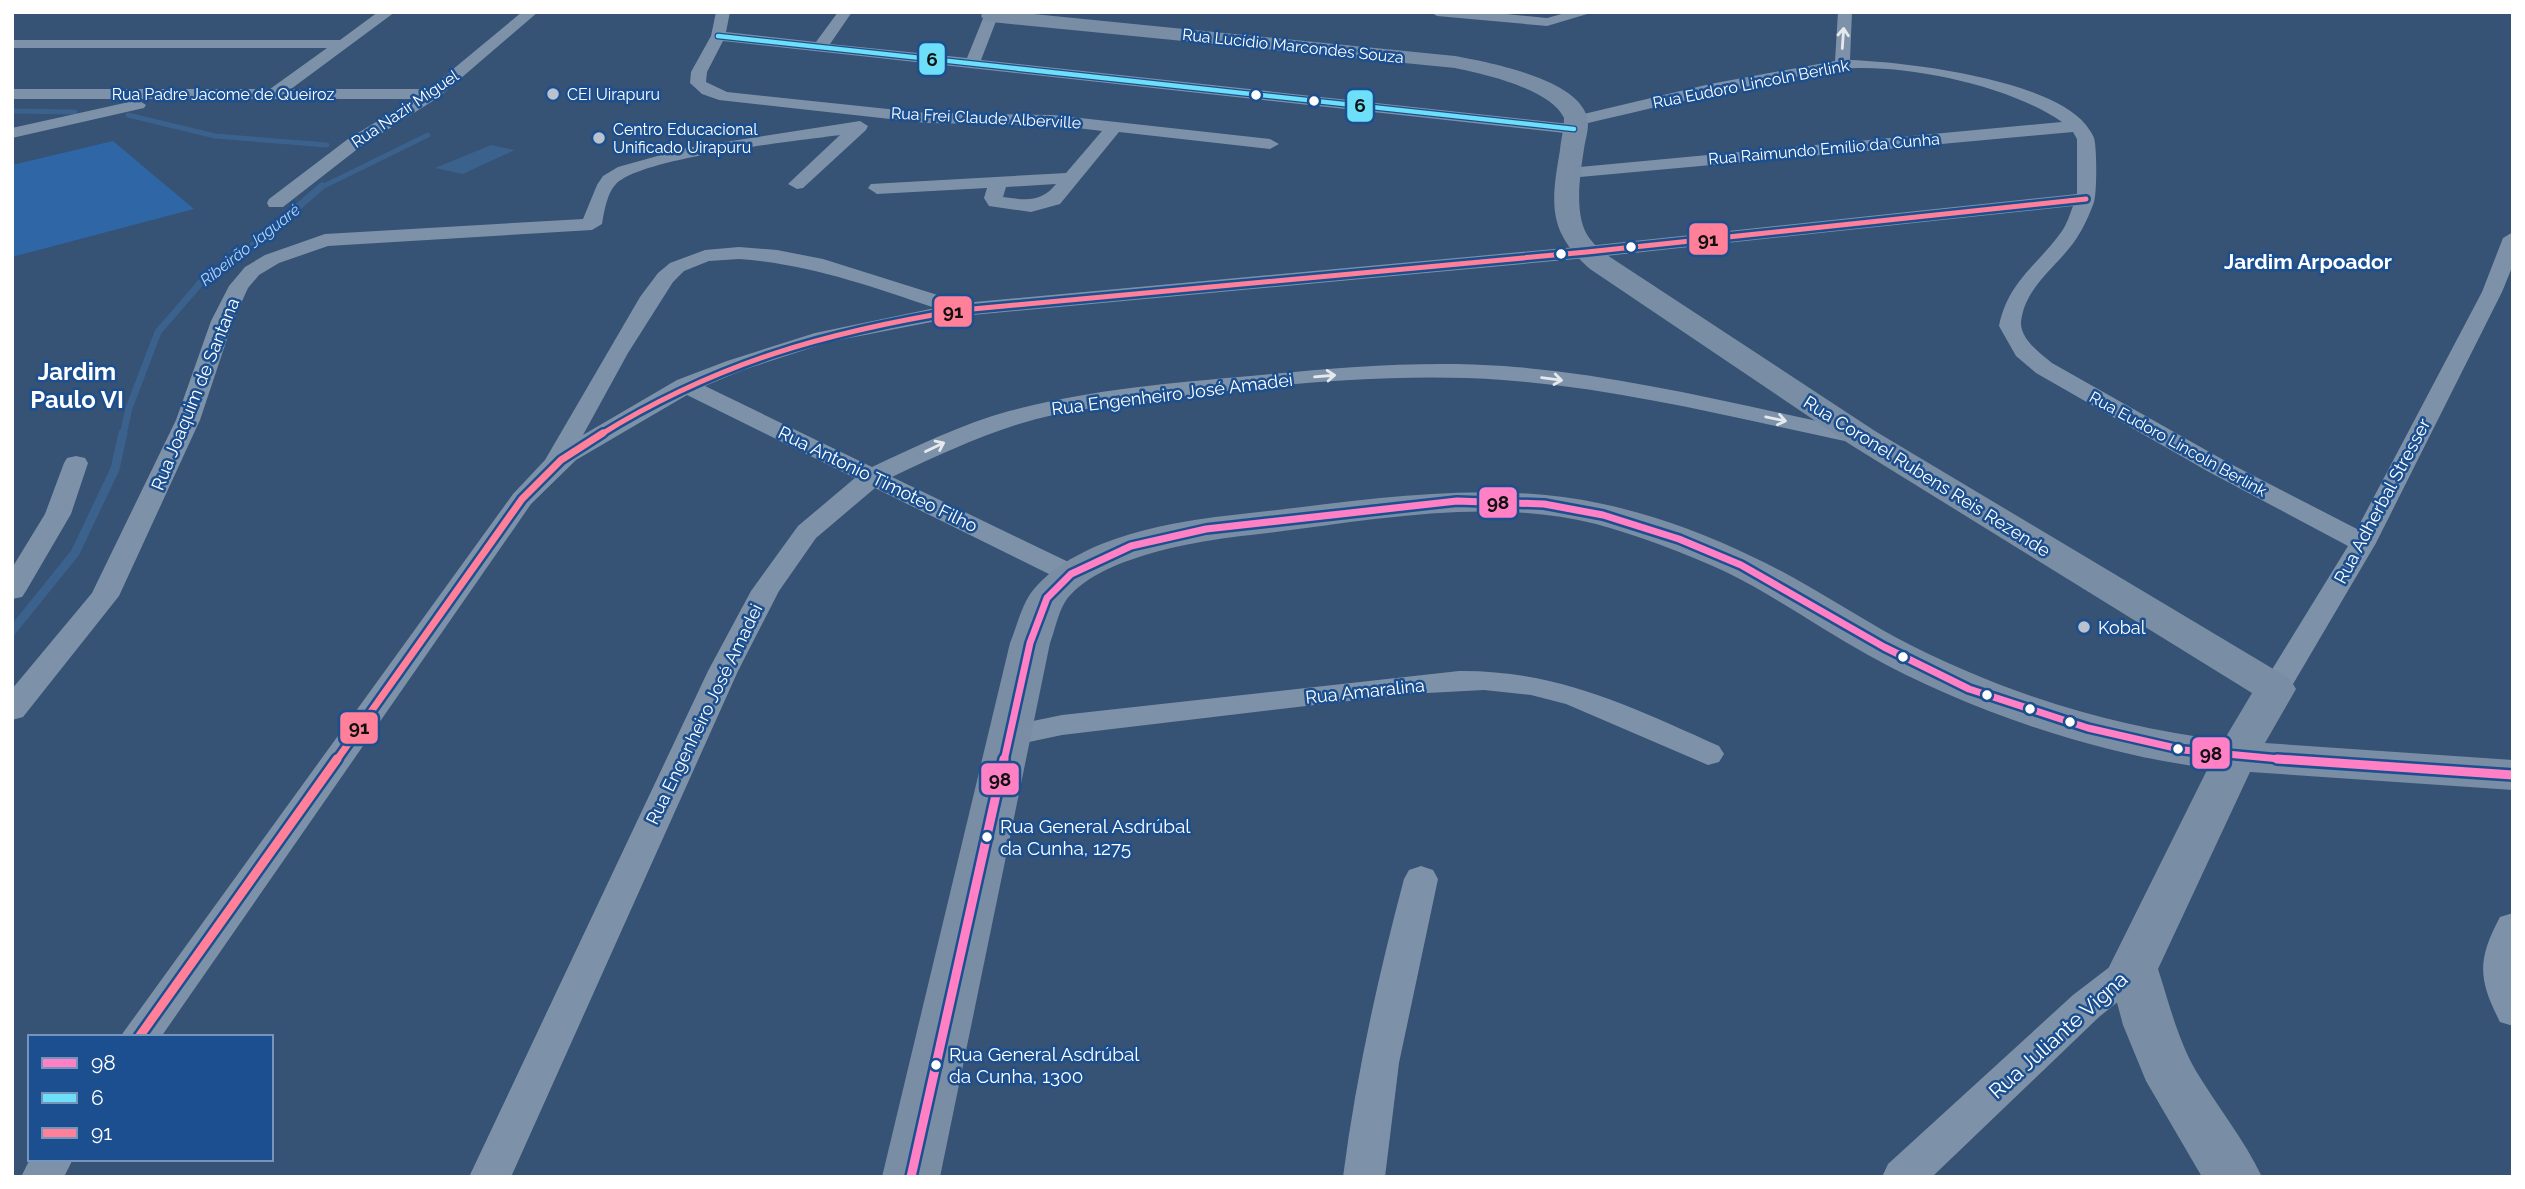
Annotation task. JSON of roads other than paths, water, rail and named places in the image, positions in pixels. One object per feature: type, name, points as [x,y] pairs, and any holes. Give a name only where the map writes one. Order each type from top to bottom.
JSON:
[{"type":"street","points":[[274,94],[388,12]]},
{"type":"street","name":"Rua Nazir Miguel","points":[[276,203],[354,143],[433,94],[531,12]]},
{"type":"street","name":"Rua Frei Claude Alberville","points":[[723,12],[718,36],[699,72],[698,83],[708,91],[754,102],[953,119],[1053,120],[1270,144]]},
{"type":"street","points":[[819,48],[845,12]]},
{"type":"street","points":[[1437,12],[1547,22],[1587,12]]},
{"type":"street","points":[[1842,64],[1845,12]]},
{"type":"street","points":[[972,64],[992,14]]},
{"type":"street","name":"Rua Lucídio Marcondes Souza","points":[[992,14],[1484,67],[1540,88],[1575,111],[1576,125]]},
{"type":"street","name":"Rua Eudoro Lincoln Berlink","points":[[718,36],[1576,125],[1710,89],[1842,64],[1899,66],[1969,78],[2047,104],[2078,126],[2086,139],[2086,199],[2071,232],[2036,272],[2014,305],[2010,326],[2024,351],[2044,368],[2094,398],[2363,543]]},
{"type":"street","points":[[12,44],[343,44]]},
{"type":"street","name":"Rua Padre Jacome de Queiroz","points":[[12,94],[433,94]]},
{"type":"street","points":[[12,133],[189,94]]},
{"type":"street","points":[[797,184],[875,112]]},
{"type":"street","points":[[1576,125],[1569,173],[1571,227],[1576,239],[1587,252]]},
{"type":"street","points":[[877,188],[999,181],[993,198],[996,202],[1031,205],[1053,200],[1115,126]]},
{"type":"street","name":"Rua Raimundo Emílio da Cunha","points":[[1569,173],[2078,126]]},
{"type":"street","name":"Rua Joaquim de Santana","points":[[12,710],[104,596],[142,522],[188,419],[222,321],[239,286],[252,271],[282,255],[325,240],[592,224],[608,180],[617,173],[646,162],[859,127]]},
{"type":"street","points":[[140,1035],[522,499],[556,464],[632,414],[725,367],[806,340],[867,326],[962,310],[1587,252],[2086,199]]},
{"type":"street","name":"Rua Adherbal Stresser","points":[[2236,756],[2363,543],[2492,292],[2513,238]]},
{"type":"street","name":"Rua Coronel Rubens Reis Rezende","points":[[1587,252],[1641,292],[1863,438],[2275,689]]},
{"type":"street","points":[[556,464],[596,386],[656,291],[667,276],[691,260],[747,253],[773,255],[823,266],[962,310]]},
{"type":"street","name":"Rua Engenheiro José Amadei","points":[[490,1177],[705,708],[765,591],[807,533],[873,476],[948,441],[1015,416],[1076,404],[1202,387],[1378,371],[1503,373],[1613,386],[1863,438]]},
{"type":"street","name":"Rua Antonio Timoteo Filho","points":[[685,385],[1071,574]]},
{"type":"street","points":[[12,591],[58,514],[76,463]]},
{"type":"street","points":[[911,1177],[1030,643],[1047,598],[1071,574],[1130,546],[1206,530],[1457,501],[1544,504],[1603,514],[1679,539],[1741,565],[1884,647],[1969,689],[2088,728],[2184,750],[2236,756],[2513,775]]},
{"type":"street","name":"Rua Amaralina","points":[[1010,735],[1062,725],[1400,686],[1483,681],[1529,684],[1566,693],[1614,710],[1708,754]]},
{"type":"street","name":"Rua Juliante Vigna","points":[[1903,1177],[2086,1006],[2133,969],[2236,756]]},
{"type":"street","points":[[1364,1177],[1370,1113],[1389,1008],[1421,879]]},
{"type":"street","points":[[2513,927],[2499,963],[2499,985],[2513,1011]]},
{"type":"street","points":[[2133,969],[2149,1025],[2173,1081],[2232,1177]]},
{"type":"street","points":[[42,1177],[51,1161]]},
{"type":"waterway","points":[[12,111],[75,112]]},
{"type":"waterway","points":[[128,115],[215,136],[327,145]]},
{"type":"waterway","name":"Ribeirão Jaguaré","points":[[320,188],[428,135]]},
{"type":"waterway","name":"Ribeirão Jaguaré","points":[[123,435],[129,408],[158,332],[203,280],[239,258],[322,186]]},
{"type":"waterway","name":"Ribeirão Jaguaré","points":[[12,631],[75,553],[115,469],[123,433]]},
{"type":"place","name":"CEI Uirapuru","points":[[553,94]]},
{"type":"place","name":"Centro Educacional Unificado Uirapuru","points":[[599,138]]},
{"type":"place","name":"Kobal","points":[[2084,627]]},
{"type":"place","name":"Rua General Asdrúbal da Cunha, 1275","points":[[987,837]]},
{"type":"place","name":"Rua General Asdrúbal da Cunha, 1300","points":[[936,1065]]},
{"type":"district","name":"Jardim Arpoador","points":[[2308,261]]},
{"type":"district","name":"Jardim Paulo VI","points":[[77,385]]}]
